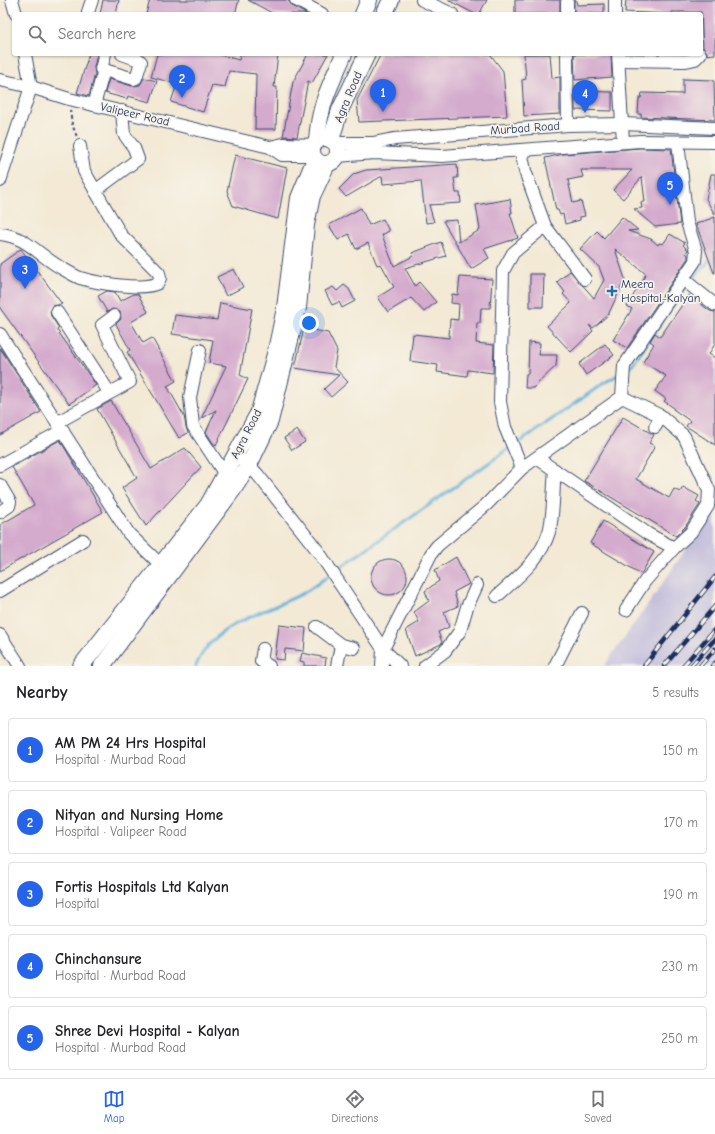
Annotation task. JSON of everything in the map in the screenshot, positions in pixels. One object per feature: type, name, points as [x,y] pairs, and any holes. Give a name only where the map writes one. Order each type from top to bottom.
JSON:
[{"type":"main road","points":[[364,12],[369,0]]},
{"type":"main road","points":[[385,12],[391,0]]},
{"type":"main road","name":"Agra Road","points":[[102,666],[228,497],[248,465],[270,421],[298,308],[306,225],[324,150],[319,119],[323,102],[343,56]]},
{"type":"main road","name":"Agra Road","points":[[81,666],[208,505],[226,476],[259,412],[276,351],[285,308],[299,198],[324,150],[340,110],[365,56]]},
{"type":"street","points":[[12,0],[15,12]]},
{"type":"street","points":[[88,12],[92,0]]},
{"type":"street","points":[[296,0],[318,12]]},
{"type":"street","points":[[422,0],[448,12]]},
{"type":"street","points":[[614,0],[616,12]]},
{"type":"street","points":[[0,181],[31,87],[25,56]]},
{"type":"street","points":[[104,56],[100,66],[104,70],[134,79],[136,78],[141,62],[140,60],[128,56]]},
{"type":"street","points":[[567,56],[568,125]]},
{"type":"street","points":[[623,142],[618,57],[686,61],[695,59],[698,56]]},
{"type":"street","points":[[94,105],[104,70]]},
{"type":"street","name":"Valipeer Road","points":[[0,80],[31,87],[69,99],[270,147],[283,144],[324,150]]},
{"type":"street","points":[[95,191],[138,159],[134,148],[124,134],[122,111]]},
{"type":"street","name":"Murbad Road","points":[[324,150],[396,139],[568,125],[623,124],[715,128]]},
{"type":"street","name":"Murbad Road","points":[[324,150],[374,154],[442,156],[640,141],[715,142]]},
{"type":"street","points":[[382,666],[383,649],[431,554],[437,546],[486,505],[522,468],[622,392],[624,366],[695,261],[696,251],[687,222],[678,142]]},
{"type":"street","points":[[0,234],[9,235],[20,239],[57,266],[79,278],[131,287],[151,286],[158,283],[160,278],[159,273],[121,235],[95,191],[84,171],[80,146]]},
{"type":"street","points":[[522,150],[525,171],[545,226],[586,279]]},
{"type":"street","points":[[522,468],[505,427],[500,402],[504,271],[513,253],[545,226]]},
{"type":"street","points":[[683,279],[715,305]]},
{"type":"street","points":[[57,312],[109,392]]},
{"type":"street","points":[[0,465],[109,392],[130,381],[102,325],[114,316]]},
{"type":"street","points":[[0,334],[129,534],[160,564]]},
{"type":"street","points":[[200,350],[190,397],[193,426],[226,476]]},
{"type":"street","points":[[622,392],[661,416],[684,436],[709,490],[708,506],[691,532],[674,548],[645,581],[626,610]]},
{"type":"street","points":[[655,427],[661,416]]},
{"type":"street","points":[[235,456],[248,465],[318,551],[348,594],[383,649],[400,666]]},
{"type":"street","points":[[537,458],[648,534],[674,548]]},
{"type":"street","points":[[498,596],[523,573],[539,555],[549,531],[555,470]]},
{"type":"street","points":[[0,485],[10,502],[9,506],[0,512]]},
{"type":"street","points":[[0,591],[83,540]]},
{"type":"street","points":[[425,666],[445,651],[460,631],[467,607],[477,586]]},
{"type":"street","points":[[555,666],[582,613]]},
{"type":"street","points":[[318,627],[341,645],[354,648]]},
{"type":"street","points":[[0,635],[20,666]]},
{"type":"street","points":[[337,666],[341,645]]},
{"type":"street","points":[[264,649],[261,661],[269,666]]},
{"type":"path","points":[[69,99],[72,124],[80,146]]},
{"type":"shaded area","points":[[715,507],[715,666],[604,666],[649,603]]},
{"type":"building","points":[[103,0],[119,0],[116,12],[100,12]]},
{"type":"building","points":[[150,0],[239,0],[236,12],[147,12]]},
{"type":"building","points":[[248,0],[288,0],[292,6],[302,12],[270,12]]},
{"type":"building","points":[[448,0],[487,0],[480,12],[471,12]]},
{"type":"building","points":[[515,0],[560,0],[560,12],[515,12]]},
{"type":"building","points":[[574,0],[576,0],[577,5],[604,4],[604,12],[574,12]]},
{"type":"building","points":[[626,0],[715,0],[715,54],[707,55],[707,52],[703,47],[703,12],[625,12]]},
{"type":"building","points":[[88,56],[97,56],[94,67],[95,74],[89,96],[77,93]]},
{"type":"building","points":[[156,56],[224,56],[239,60],[240,56],[278,56],[274,87],[277,87],[276,129],[255,129],[256,74],[229,71],[225,87],[212,85],[203,112],[171,102],[177,84],[151,77]]},
{"type":"building","points":[[307,56],[327,56],[312,83],[308,81],[297,137],[283,136],[293,82]]},
{"type":"building","points":[[380,56],[492,56],[503,71],[507,116],[359,122],[357,100]]},
{"type":"building","points":[[524,56],[550,56],[552,78],[560,77],[560,114],[524,116],[522,80],[526,79]]},
{"type":"building","points":[[574,56],[611,56],[612,77],[575,80]]},
{"type":"building","points":[[144,78],[157,81],[150,102],[128,96],[127,99],[105,93],[109,79],[132,86],[140,85]]},
{"type":"building","points":[[683,79],[714,80],[715,120],[641,117],[641,114],[638,114],[639,98],[641,98],[642,93],[683,94]]},
{"type":"building","points":[[575,91],[612,92],[612,111],[575,110]]},
{"type":"building","points":[[640,148],[671,149],[680,224],[655,227],[634,209],[642,208],[641,202],[645,202],[642,177],[623,199],[613,190],[632,170],[581,170],[583,177],[568,180],[573,203],[581,201],[585,216],[580,217],[580,220],[565,224],[563,214],[560,215],[558,210],[556,210],[545,158],[564,154]]},
{"type":"building","points":[[235,155],[287,168],[278,219],[233,206],[227,191]]},
{"type":"building","points":[[457,164],[458,178],[454,178],[456,193],[460,193],[461,203],[429,205],[434,222],[426,223],[421,181],[383,184],[382,176],[346,197],[339,189],[354,174],[366,170]]},
{"type":"building","points":[[711,174],[715,174],[715,215],[706,199]]},
{"type":"building","points":[[510,199],[512,213],[510,213],[518,238],[484,249],[489,258],[471,269],[443,221],[457,220],[459,242],[480,230],[476,205]]},
{"type":"building","points":[[361,208],[369,225],[383,219],[389,231],[382,235],[394,266],[413,256],[412,253],[441,242],[446,256],[405,268],[415,286],[419,282],[436,302],[424,312],[411,298],[388,312],[378,297],[394,287],[381,264],[377,265],[368,243],[356,249],[349,234],[338,240],[329,225]]},
{"type":"building","points":[[622,217],[638,230],[628,231],[651,239],[658,245],[659,243],[663,244],[670,234],[685,243],[683,245],[688,250],[686,253],[688,258],[627,348],[613,340],[632,309],[627,306],[646,274],[615,249],[625,279],[608,315],[593,328],[589,325],[593,331],[571,352],[547,326],[571,303],[563,294],[565,292],[557,282],[570,271],[594,298],[604,280],[599,267],[580,249],[597,231],[604,238]]},
{"type":"building","points":[[715,217],[715,273],[714,273],[696,224]]},
{"type":"building","points":[[21,249],[62,304],[53,306],[50,312],[51,316],[59,328],[57,330],[96,385],[69,404],[0,308],[0,264]]},
{"type":"building","points":[[234,269],[243,287],[226,296],[217,277]]},
{"type":"building","points":[[530,274],[544,274],[543,307],[530,307]]},
{"type":"building","points":[[460,277],[492,279],[490,308],[481,308],[480,323],[477,323],[476,343],[494,345],[493,373],[468,370],[467,376],[437,372],[438,365],[410,361],[413,334],[449,338],[450,319],[458,320],[459,304],[451,303],[452,294],[458,295]]},
{"type":"building","points":[[344,285],[349,289],[355,301],[342,308],[339,302],[332,305],[325,291],[333,287],[337,291]]},
{"type":"building","points":[[107,291],[115,292],[120,301],[134,294],[138,294],[148,312],[131,322],[143,343],[152,338],[176,381],[167,386],[184,416],[188,433],[179,438],[127,352],[130,350],[116,324],[121,319],[120,312],[113,309],[107,312],[98,296]]},
{"type":"building","points":[[689,295],[710,311],[715,312],[715,344],[709,354],[715,358],[715,445],[686,426],[690,421],[673,409],[674,408],[664,401],[666,399],[655,391],[666,376],[643,362],[654,344],[650,341],[655,333],[660,337]]},
{"type":"building","points":[[220,303],[252,309],[240,375],[248,379],[216,445],[206,432],[216,410],[201,419],[226,366],[209,363],[213,340],[172,334],[175,315],[217,320]]},
{"type":"building","points":[[304,328],[328,333],[337,351],[334,367],[348,382],[331,397],[324,389],[339,375],[295,368]]},
{"type":"building","points":[[529,342],[540,343],[539,355],[557,355],[556,366],[533,388],[525,388],[526,374],[528,374]]},
{"type":"building","points":[[605,344],[614,355],[586,375],[579,364]]},
{"type":"building","points":[[0,348],[41,412],[0,435]]},
{"type":"building","points":[[111,401],[151,469],[185,448],[201,467],[146,526],[122,488],[137,478],[97,409]]},
{"type":"building","points":[[623,417],[654,435],[649,443],[655,446],[636,479],[669,498],[674,489],[680,492],[683,487],[699,496],[696,501],[700,504],[685,527],[676,536],[584,481]]},
{"type":"building","points":[[297,430],[305,442],[292,450],[284,438]]},
{"type":"building","points":[[60,440],[103,512],[0,571],[0,525],[34,505],[12,467]]},
{"type":"building","points":[[603,521],[654,552],[641,574],[590,543]]},
{"type":"building","points":[[456,557],[469,584],[454,592],[458,606],[444,612],[449,627],[438,632],[442,642],[441,644],[415,656],[406,630],[419,622],[414,612],[429,601],[425,591],[439,581],[435,570]]},
{"type":"building","points":[[389,559],[402,564],[407,577],[402,590],[389,595],[376,590],[371,577],[376,564]]},
{"type":"building","points":[[279,625],[306,628],[304,651],[285,649],[284,660],[275,659]]},
{"type":"building","points":[[302,653],[326,658],[325,666],[304,666],[304,662],[300,661]]},
{"type":"waterway","points":[[691,281],[715,254]]},
{"type":"waterway","points":[[627,369],[631,367],[687,286]]},
{"type":"waterway","points":[[515,445],[604,383],[621,373]]},
{"type":"waterway","points":[[335,571],[510,448]]},
{"type":"waterway","points":[[196,666],[204,650],[229,628],[292,599],[307,591],[330,575]]},
{"type":"railway","points":[[644,666],[715,577]]},
{"type":"railway","points":[[664,666],[715,606]]},
{"type":"railway","points":[[683,666],[715,629]]},
{"type":"railway","points":[[691,666],[715,639]]},
{"type":"railway","points":[[700,666],[715,649]]},
{"type":"railway","points":[[712,666],[715,663]]},
{"type":"place","name":"Nityan and Nursing Home","points":[[182,98]]},
{"type":"place","name":"AM PM 24 Hrs Hospital","points":[[383,112]]},
{"type":"place","name":"Chinchansure","points":[[585,113]]},
{"type":"place","name":"Shree Devi Hospital - Kalyan","points":[[670,205]]},
{"type":"place","name":"Fortis Hospitals Ltd Kalyan","points":[[25,289]]},
{"type":"place","name":"Meera Hospital-Kalyan","points":[[612,291]]}]
